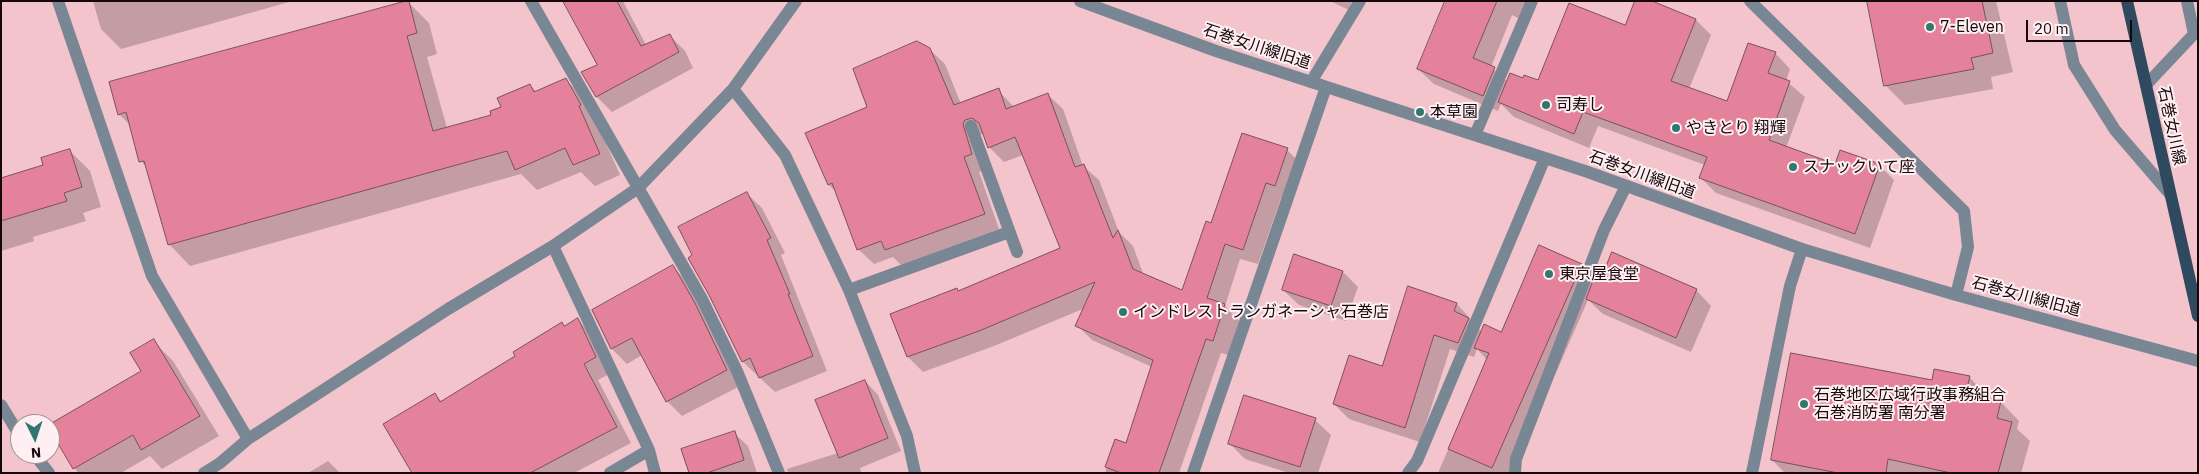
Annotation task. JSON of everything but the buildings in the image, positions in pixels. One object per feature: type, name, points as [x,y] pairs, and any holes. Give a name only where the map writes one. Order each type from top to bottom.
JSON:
[{"type":"main road","name":"石巻女川線","points":[[2127,1],[2198,316]]},
{"type":"street","points":[[58,1],[152,276],[248,439]]},
{"type":"street","points":[[531,1],[702,299],[737,371],[779,473]]},
{"type":"street","points":[[204,473],[223,468],[248,439],[448,309],[553,246],[638,188],[733,89],[796,1]]},
{"type":"street","name":"石巻女川線旧道","points":[[1080,1],[1216,51],[1545,158],[1802,249],[1956,295],[2198,361]]},
{"type":"street","points":[[1311,82],[1360,1]]},
{"type":"street","points":[[1475,135],[1532,1]]},
{"type":"street","points":[[1750,1],[1964,212],[1968,247],[1956,295]]},
{"type":"street","points":[[2060,1],[2074,65],[2115,130],[2170,194]]},
{"type":"street","points":[[2146,86],[2194,34],[2187,1]]},
{"type":"street","points":[[1193,473],[1326,87]]},
{"type":"street","points":[[733,89],[785,155],[849,290],[906,436],[915,473]]},
{"type":"street","points":[[971,126],[1017,252]]},
{"type":"street","points":[[1408,473],[1417,461],[1545,158]]},
{"type":"street","points":[[1515,473],[1516,459],[1604,230],[1626,186]]},
{"type":"street","points":[[849,290],[1009,232]]},
{"type":"street","points":[[553,246],[649,450],[655,473]]},
{"type":"street","points":[[1752,473],[1790,286],[1802,249]]},
{"type":"street","points":[[1,405],[10,420]]},
{"type":"street","points":[[610,473],[649,450]]},
{"type":"place","name":"7-Eleven","points":[[1930,27]]},
{"type":"place","name":"司寿し","points":[[1546,105]]},
{"type":"place","name":"本草園","points":[[1420,112]]},
{"type":"place","name":"やきとり 翔輝","points":[[1676,128]]},
{"type":"place","name":"スナックいて座","points":[[1793,167]]},
{"type":"place","name":"東京屋食堂","points":[[1549,274]]},
{"type":"place","name":"インドレストランガネーシャ石巻店","points":[[1123,312]]},
{"type":"place","name":"石巻地区広域行政事務組合 石巻消防署 南分署","points":[[1804,404]]}]
